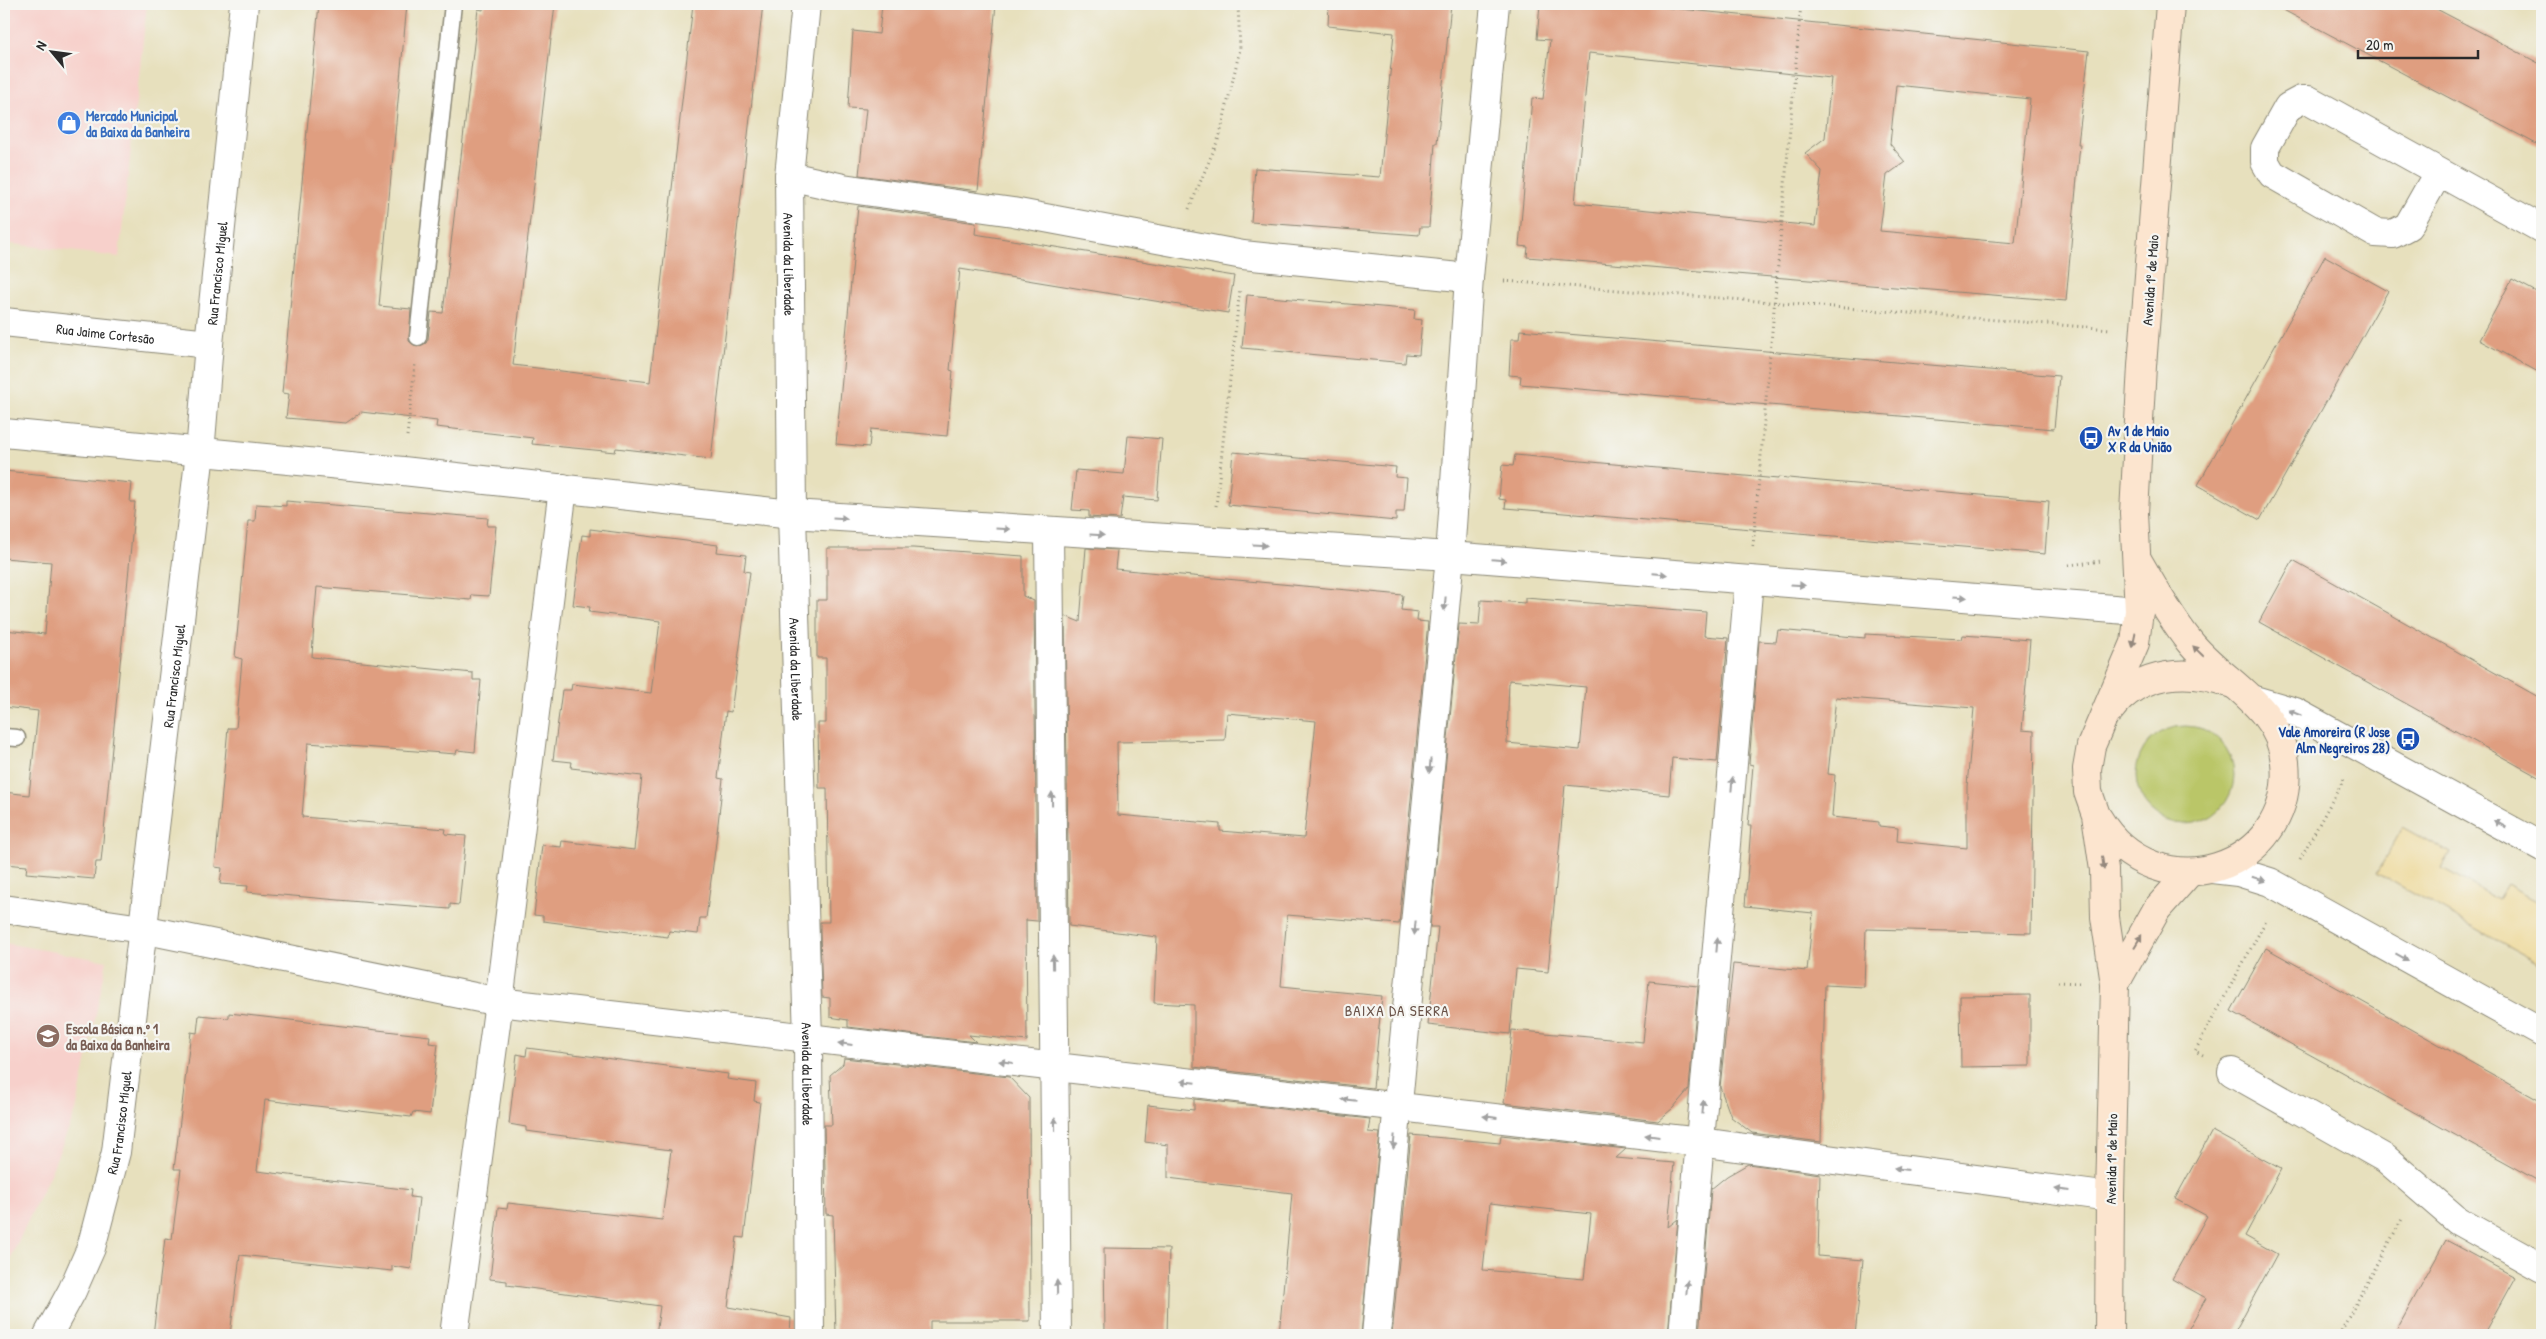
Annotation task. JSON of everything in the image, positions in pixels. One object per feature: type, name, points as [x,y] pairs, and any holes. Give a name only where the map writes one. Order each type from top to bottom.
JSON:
[{"type":"main road","name":"Avenida 1º de Maio","points":[[2109,1335],[2115,984],[2104,917],[2104,870],[2096,815],[2088,792],[2087,769],[2091,746],[2135,643],[2139,611],[2134,513],[2142,366],[2147,332],[2170,4]]},
{"type":"main road","name":"Avenida 1º de Maio","points":[[2096,815],[2108,834],[2130,855],[2144,863],[2166,870],[2200,871],[2234,860],[2253,847],[2268,829],[2279,808],[2283,793],[2285,761],[2280,738],[2269,717],[2190,642],[2164,604],[2136,557]]},
{"type":"main road","name":"Avenida 1º de Maio","points":[[2100,724],[2122,698],[2135,688],[2159,677],[2184,673],[2210,676],[2244,692]]},
{"type":"main road","name":"Avenida 1º de Maio","points":[[2115,984],[2158,909],[2200,871]]},
{"type":"street","name":"Rua Francisco Miguel","points":[[48,1335],[72,1291],[91,1248],[116,1152],[200,453],[209,344],[244,4]]},
{"type":"street","name":"Avenida da Liberdade","points":[[806,4],[789,176],[792,514],[808,1040],[810,1335]]},
{"type":"street","points":[[1376,1335],[1450,556],[1469,278],[1494,4]]},
{"type":"street","points":[[2438,173],[2408,226],[2393,234],[2375,233],[2272,174],[2265,162],[2265,148],[2288,107],[2301,100],[2308,100],[2542,229]]},
{"type":"street","points":[[789,176],[843,188],[1012,212],[1243,255],[1469,278]]},
{"type":"street","name":"Rua Jaime Cortesão","points":[[4,322],[209,344]]},
{"type":"street","points":[[4,433],[403,471],[792,514],[1049,532],[1450,556],[2139,611]]},
{"type":"street","points":[[454,1335],[499,1002],[564,488]]},
{"type":"street","points":[[1049,532],[1057,1335]]},
{"type":"street","points":[[1683,1335],[1749,581]]},
{"type":"street","points":[[2244,692],[2295,712],[2542,847]]},
{"type":"street","points":[[2200,871],[2238,872],[2270,882],[2542,1033]]},
{"type":"street","points":[[4,909],[142,929],[499,1002],[808,1040],[1700,1142],[2110,1197]]},
{"type":"street","points":[[2232,1072],[2386,1159],[2458,1221],[2542,1268]]},
{"type":"lane","points":[[418,337],[453,4]]},
{"type":"path","points":[[1175,242],[1220,135],[1240,49],[1238,4]]},
{"type":"path","points":[[1749,581],[1801,4]]},
{"type":"path","points":[[1212,542],[1243,255]]},
{"type":"path","points":[[1469,278],[2147,332]]},
{"type":"path","points":[[403,471],[418,337]]},
{"type":"path","points":[[2339,1335],[2419,1187]]},
{"type":"shaded area","name":"Mercado Municipal da Baixa da Banheira","points":[[4,4],[147,4],[119,257],[4,243]]},
{"type":"shaded area","name":"Escola Básica n.º 1 da Baixa da Banheira","points":[[4,943],[107,961],[76,1111],[50,1174],[4,1272]]},
{"type":"green space","points":[[2185,726],[2204,730],[2219,741],[2230,756],[2234,775],[2230,794],[2219,809],[2204,820],[2185,824],[2166,820],[2151,809],[2140,794],[2136,775],[2140,756],[2151,741],[2166,730]]},
{"type":"sand","points":[[2403,827],[2450,853],[2442,868],[2498,899],[2507,885],[2542,904],[2542,965],[2377,873]]},
{"type":"building","points":[[319,4],[407,4],[379,306],[411,309],[409,341],[417,347],[426,343],[428,339],[431,312],[443,313],[478,9],[483,10],[484,4],[555,4],[513,365],[650,382],[693,4],[763,4],[711,459],[616,448],[615,452],[532,444],[533,438],[436,427],[437,421],[361,412],[346,423],[286,418],[289,394],[282,393]]},
{"type":"building","points":[[882,4],[996,4],[978,191],[859,175],[866,109],[848,108],[853,31],[879,34]]},
{"type":"building","points":[[1329,4],[1451,4],[1437,143],[1435,143],[1429,227],[1420,227],[1419,235],[1251,222],[1255,168],[1380,177],[1394,33],[1328,26]]},
{"type":"building","points":[[1540,4],[1632,4],[2089,51],[2078,144],[2080,144],[2066,301],[1527,257],[1528,247],[1519,246],[1532,98],[1543,99],[1550,40],[1537,39]],"holes":[[[1589,53],[1831,78],[1825,138],[1805,153],[1822,171],[1815,226],[1575,203]],[[1896,85],[2030,99],[2015,243],[1880,231],[1887,175],[1905,162],[1890,144]]]},
{"type":"building","points":[[2272,4],[2427,4],[2492,38],[2542,65],[2542,147]]},
{"type":"building","points":[[858,206],[976,223],[975,234],[1234,276],[1228,313],[960,269],[950,370],[953,371],[947,436],[871,429],[869,447],[836,444]]},
{"type":"building","points":[[2325,256],[2388,291],[2260,520],[2198,485]]},
{"type":"building","points":[[2512,279],[2542,295],[2542,374],[2479,340]]},
{"type":"building","points":[[1247,295],[1415,310],[1414,319],[1422,320],[1419,355],[1406,354],[1405,363],[1242,348]]},
{"type":"building","points":[[1520,330],[2059,376],[2054,429],[1520,384],[1521,376],[1509,375],[1511,339],[1519,339]]},
{"type":"building","points":[[1128,436],[1162,439],[1157,500],[1123,497],[1120,519],[1089,517],[1089,511],[1072,510],[1076,470],[1124,474]]},
{"type":"building","points":[[1233,452],[1396,467],[1395,477],[1407,478],[1404,512],[1396,512],[1396,521],[1228,505]]},
{"type":"building","points":[[1515,455],[2049,501],[2045,554],[1505,508],[1506,500],[1499,499],[1502,465],[1513,466]]},
{"type":"building","points":[[4,471],[132,483],[130,502],[135,502],[101,862],[96,862],[94,879],[26,873],[27,866],[4,864],[4,792],[29,795],[38,711],[4,707],[4,630],[45,634],[51,562],[4,558]]},
{"type":"building","points":[[286,501],[488,518],[487,526],[496,526],[489,596],[472,595],[471,600],[317,587],[312,657],[473,673],[473,680],[481,680],[475,752],[457,750],[456,754],[308,743],[302,817],[446,829],[445,834],[466,836],[459,905],[450,904],[450,909],[247,892],[248,886],[220,884],[222,868],[215,867],[228,728],[236,728],[242,659],[235,657],[248,521],[255,521],[256,504],[286,506]]},
{"type":"building","points":[[590,529],[718,545],[717,552],[746,555],[744,571],[750,572],[731,712],[726,711],[718,778],[723,779],[715,850],[706,918],[700,918],[698,934],[669,931],[668,937],[543,921],[543,916],[534,915],[542,845],[561,847],[562,841],[634,850],[642,776],[571,768],[572,762],[553,760],[562,690],[571,690],[572,684],[651,693],[660,621],[589,612],[590,607],[573,605],[582,535],[590,536]]},
{"type":"building","points":[[827,548],[913,548],[1023,556],[1023,596],[1034,601],[1037,921],[1026,920],[1027,1041],[969,1035],[976,1042],[848,1027],[848,1020],[830,1017],[830,998],[822,997],[820,933],[820,922],[829,922],[827,788],[819,788],[818,723],[826,723],[826,658],[817,658],[817,600],[827,600]]},
{"type":"building","points":[[1086,548],[1117,550],[1115,569],[1403,595],[1401,610],[1418,612],[1417,621],[1428,622],[1399,924],[1287,915],[1281,986],[1382,996],[1373,1088],[1194,1067],[1194,1005],[1154,1003],[1157,937],[1069,926],[1065,616],[1080,622]],"holes":[[[1227,713],[1316,721],[1304,838],[1220,831],[1220,824],[1118,815],[1117,742],[1225,740]]]},
{"type":"building","points":[[2293,560],[2542,699],[2542,779],[2259,622]]},
{"type":"building","points":[[1525,598],[1706,612],[1704,636],[1728,638],[1717,762],[1672,758],[1669,795],[1565,785],[1548,972],[1516,969],[1510,1034],[1428,1025],[1438,927],[1430,927],[1459,624],[1479,625],[1481,600],[1525,603]],"holes":[[[1509,680],[1586,687],[1580,750],[1507,743]]]},
{"type":"building","points":[[1778,630],[1865,638],[1865,634],[1962,639],[1963,635],[2030,640],[2022,730],[2034,731],[2031,933],[1866,929],[1864,987],[1825,985],[1821,1142],[1752,1133],[1731,1117],[1720,1087],[1733,964],[1807,971],[1813,913],[1745,906],[1751,826],[1748,826],[1753,765],[1749,764],[1759,641],[1776,642]],"holes":[[[1836,697],[1974,708],[1967,786],[1967,848],[1897,841],[1898,828],[1879,826],[1879,822],[1832,817],[1835,775],[1828,774]]]},
{"type":"building","points":[[2266,948],[2542,1102],[2542,1183],[2231,1011]]},
{"type":"building","points":[[1649,981],[1698,986],[1689,1089],[1673,1108],[1658,1121],[1504,1103],[1512,1030],[1643,1042]]},
{"type":"building","points":[[2030,995],[2030,1066],[1961,1067],[1960,996]]},
{"type":"building","points":[[229,1013],[430,1036],[429,1043],[438,1044],[430,1114],[413,1112],[411,1117],[265,1100],[257,1171],[411,1190],[410,1197],[419,1198],[411,1269],[392,1266],[392,1271],[240,1255],[230,1335],[153,1335],[165,1238],[172,1239],[181,1169],[174,1169],[191,1032],[197,1033],[199,1015],[229,1018]]},
{"type":"building","points":[[527,1048],[728,1074],[727,1079],[756,1083],[754,1101],[760,1102],[744,1238],[737,1237],[728,1307],[791,1318],[790,1335],[656,1335],[660,1306],[507,1285],[507,1281],[490,1279],[498,1208],[507,1209],[508,1203],[662,1220],[671,1150],[526,1131],[526,1127],[509,1124],[517,1054],[526,1056]]},
{"type":"building","points":[[844,1058],[1009,1077],[1029,1098],[1030,1321],[930,1321],[930,1335],[836,1335],[833,1215],[826,1214],[824,1125],[832,1125],[830,1075],[843,1064]]},
{"type":"building","points":[[1194,1099],[1370,1119],[1368,1132],[1380,1133],[1361,1335],[1279,1335],[1292,1193],[1168,1178],[1168,1145],[1145,1142],[1148,1105],[1194,1110]]},
{"type":"building","points":[[2212,1131],[2281,1169],[2245,1236],[2277,1254],[2233,1335],[2185,1335],[2206,1298],[2172,1279],[2207,1216],[2175,1199]]},
{"type":"building","points":[[1411,1135],[1500,1143],[1501,1135],[1626,1149],[1616,1158],[1674,1163],[1668,1227],[1678,1219],[1668,1335],[1392,1335]],"holes":[[[1490,1203],[1591,1214],[1584,1279],[1483,1270]]]},
{"type":"building","points":[[1748,1164],[1820,1174],[1818,1256],[1863,1260],[1855,1335],[1699,1335],[1711,1189],[1727,1176]]},
{"type":"building","points":[[2446,1240],[2515,1277],[2483,1335],[2394,1335]]},
{"type":"building","points":[[1104,1248],[1169,1249],[1167,1335],[1105,1335]]},
{"type":"place","name":"Mercado Municipal da Baixa da Banheira","points":[[69,123]]},
{"type":"place","name":"Av 1 de Maio X R da União","points":[[2091,438]]},
{"type":"place","name":"Vale Amoreira (R Jose Alm Negreiros 28)","points":[[2408,739]]},
{"type":"place","name":"Escola Básica n.º 1 da Baixa da Banheira","points":[[48,1036]]},
{"type":"district","name":"BAIXA DA SERRA","points":[[1397,1010]]}]
